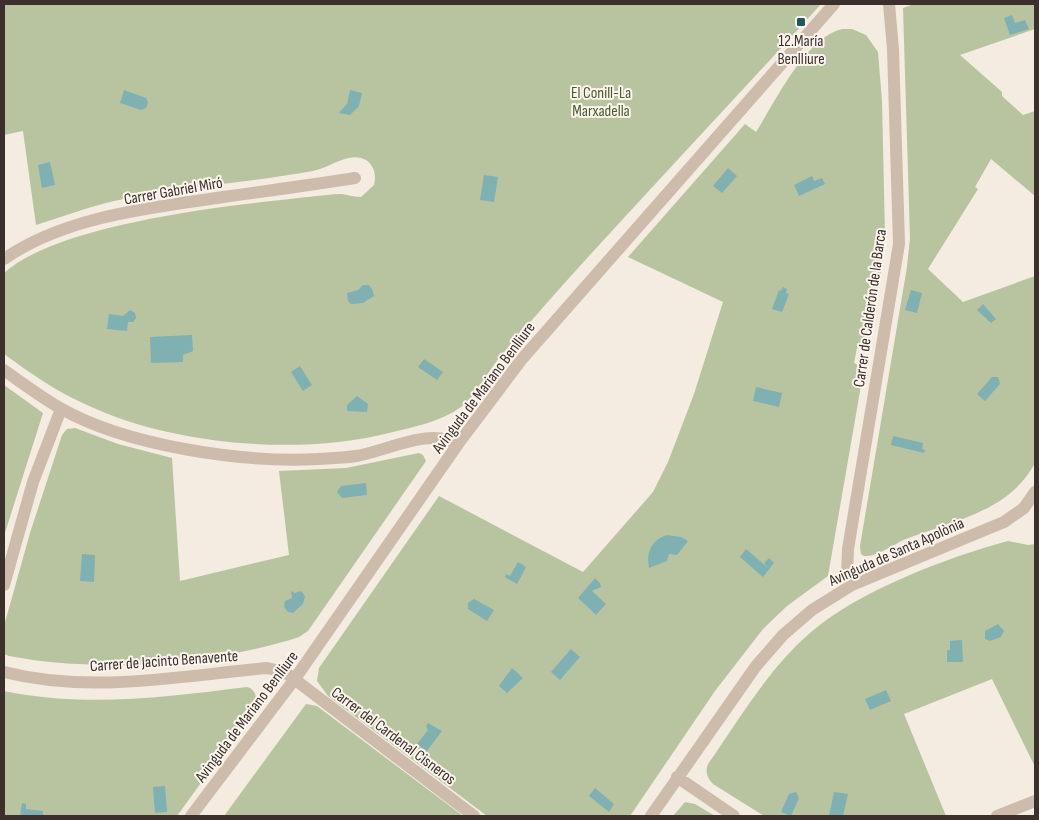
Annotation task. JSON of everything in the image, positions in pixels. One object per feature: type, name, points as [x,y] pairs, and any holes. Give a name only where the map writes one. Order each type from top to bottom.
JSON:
[{"type":"street","name":"Avinguda de Mariano Benlliure","points":[[191,816],[294,680],[458,444],[522,359],[834,4]]},
{"type":"street","name":"Carrer de Calderón de la Barca","points":[[852,585],[847,573],[848,550],[899,244],[890,4]]},
{"type":"street","name":"Carrer Gabriel Miró","points":[[4,259],[50,235],[99,220],[161,206],[355,178]]},
{"type":"street","points":[[4,370],[61,409],[106,428],[159,443],[239,457],[318,459],[356,456],[429,438],[448,438],[458,444]]},
{"type":"street","points":[[4,585],[33,482],[61,409]]},
{"type":"street","name":"Avinguda de Santa Apolònia","points":[[651,816],[756,666],[783,635],[812,610],[852,585],[1004,522],[1024,508],[1035,492]]},
{"type":"street","points":[[1024,508],[1035,516]]},
{"type":"street","name":"Carrer de Jacinto Benavente","points":[[4,672],[64,682],[124,682],[267,668],[285,672],[294,680]]},
{"type":"street","name":"Carrer del Cardenal Cisneros","points":[[294,680],[474,816]]},
{"type":"street","points":[[677,777],[734,816]]},
{"type":"street","points":[[997,816],[1035,800]]},
{"type":"green space","name":"El Conill-La Marxadella","points":[[4,4],[821,4],[570,277],[499,358],[461,407],[436,420],[389,433],[353,440],[315,444],[276,445],[196,438],[157,429],[121,419],[87,405],[44,382],[4,354],[4,273],[30,256],[64,241],[148,219],[237,205],[325,195],[342,194],[361,197],[374,185],[373,168],[369,162],[361,158],[349,158],[313,171],[116,200],[36,225],[23,131],[4,135]]},
{"type":"green space","points":[[914,4],[1035,4],[1035,29],[960,55],[1002,92],[1002,96],[1023,115],[1035,111],[1035,196],[991,159],[975,187],[978,189],[928,269],[963,302],[1035,276],[1035,463],[1011,493],[996,503],[961,520],[906,539],[880,552],[864,556],[861,554],[860,546],[907,267],[910,238],[903,8]]},
{"type":"green space","points":[[842,29],[852,29],[866,35],[878,52],[882,101],[885,235],[882,266],[868,349],[857,348],[854,363],[864,368],[828,576],[787,606],[763,629],[715,691],[630,816],[487,816],[328,696],[317,681],[319,668],[439,496],[583,572],[653,492],[668,462],[694,394],[723,302],[628,257],[745,124],[756,132],[782,88],[804,57],[816,44],[829,34]]},
{"type":"green space","points":[[4,385],[43,413],[4,536]]},
{"type":"green space","points":[[75,428],[118,444],[172,458],[180,581],[289,555],[279,471],[346,468],[419,453],[423,455],[426,461],[308,631],[299,637],[265,647],[230,654],[193,660],[155,663],[80,664],[9,656],[4,654],[4,626],[30,533],[62,435],[67,429]]},
{"type":"green space","points":[[1008,541],[1028,545],[1035,544],[1035,767],[992,679],[904,714],[946,816],[764,816],[711,782],[707,772],[708,764],[767,679],[810,633],[829,618],[877,590],[931,566]]},
{"type":"green space","points":[[247,687],[253,690],[255,695],[255,708],[177,816],[4,816],[4,691],[64,699],[95,700],[156,697]]},
{"type":"green space","points":[[306,704],[317,706],[463,816],[224,816]]},
{"type":"green space","points":[[685,802],[695,804],[715,816],[673,816]]},
{"type":"water","points":[[1012,15],[1015,23],[1025,20],[1029,29],[1010,35],[1004,18]]},
{"type":"water","points":[[124,90],[146,98],[148,102],[146,108],[141,110],[120,103]]},
{"type":"water","points":[[350,90],[362,93],[359,106],[350,115],[339,113],[347,104]]},
{"type":"water","points":[[50,162],[55,185],[42,188],[38,165]]},
{"type":"water","points":[[728,168],[737,176],[722,193],[713,186]]},
{"type":"water","points":[[484,175],[498,177],[494,202],[480,200]]},
{"type":"water","points":[[812,176],[814,181],[822,178],[825,184],[799,196],[794,185]]},
{"type":"water","points":[[363,285],[369,285],[374,296],[363,303],[351,304],[348,301],[347,293],[358,290]]},
{"type":"water","points":[[783,287],[787,289],[786,293],[789,294],[782,312],[772,309],[779,290],[781,291]]},
{"type":"water","points":[[911,290],[922,293],[917,313],[905,310]]},
{"type":"water","points":[[983,304],[996,319],[991,323],[977,310]]},
{"type":"water","points":[[130,310],[135,313],[136,318],[133,322],[128,322],[127,331],[107,329],[109,314],[123,316]]},
{"type":"water","points":[[192,335],[193,351],[183,355],[183,362],[151,363],[150,337]]},
{"type":"water","points":[[424,359],[443,372],[437,380],[418,367]]},
{"type":"water","points":[[300,366],[312,385],[303,391],[291,372]]},
{"type":"water","points":[[992,377],[998,377],[1000,384],[985,401],[977,394]]},
{"type":"water","points":[[756,387],[782,393],[779,407],[753,401]]},
{"type":"water","points":[[357,396],[368,404],[367,412],[347,411],[347,405]]},
{"type":"water","points":[[893,436],[923,443],[922,449],[925,450],[924,453],[891,445]]},
{"type":"water","points":[[366,483],[367,495],[342,498],[337,492],[341,486]]},
{"type":"water","points":[[667,535],[681,537],[688,541],[677,555],[669,554],[667,561],[649,568],[648,557],[653,543]]},
{"type":"water","points":[[746,549],[768,568],[764,563],[769,558],[774,563],[763,577],[740,557]]},
{"type":"water","points":[[82,554],[95,555],[94,582],[80,581]]},
{"type":"water","points":[[518,562],[526,567],[517,584],[505,577],[506,574],[510,576]]},
{"type":"water","points":[[595,578],[601,587],[592,591],[606,604],[596,615],[578,598]]},
{"type":"water","points":[[291,591],[295,593],[301,591],[305,596],[303,604],[293,613],[288,612],[284,607],[285,601],[292,598]]},
{"type":"water","points":[[474,599],[494,610],[487,621],[468,609],[468,603]]},
{"type":"water","points":[[998,624],[1004,631],[1001,637],[990,641],[985,639],[985,631]]},
{"type":"water","points":[[962,640],[963,662],[947,662],[947,650],[950,650],[950,641]]},
{"type":"water","points":[[571,649],[580,657],[560,680],[551,672]]},
{"type":"water","points":[[512,668],[523,678],[507,693],[499,686]]},
{"type":"water","points":[[886,690],[891,701],[870,710],[865,699]]},
{"type":"water","points":[[428,723],[442,731],[427,751],[417,744],[428,730],[426,726]]},
{"type":"water","points":[[165,786],[167,812],[155,813],[153,787]]},
{"type":"water","points":[[595,788],[614,804],[609,812],[589,796]]},
{"type":"water","points":[[796,792],[799,798],[791,816],[781,812],[789,794]]},
{"type":"water","points":[[834,792],[848,794],[843,816],[829,816]]},
{"type":"water","points":[[22,803],[26,804],[26,809],[43,811],[43,816],[20,816]]},
{"type":"place","name":"12.María Benlliure","points":[[801,22]]}]
